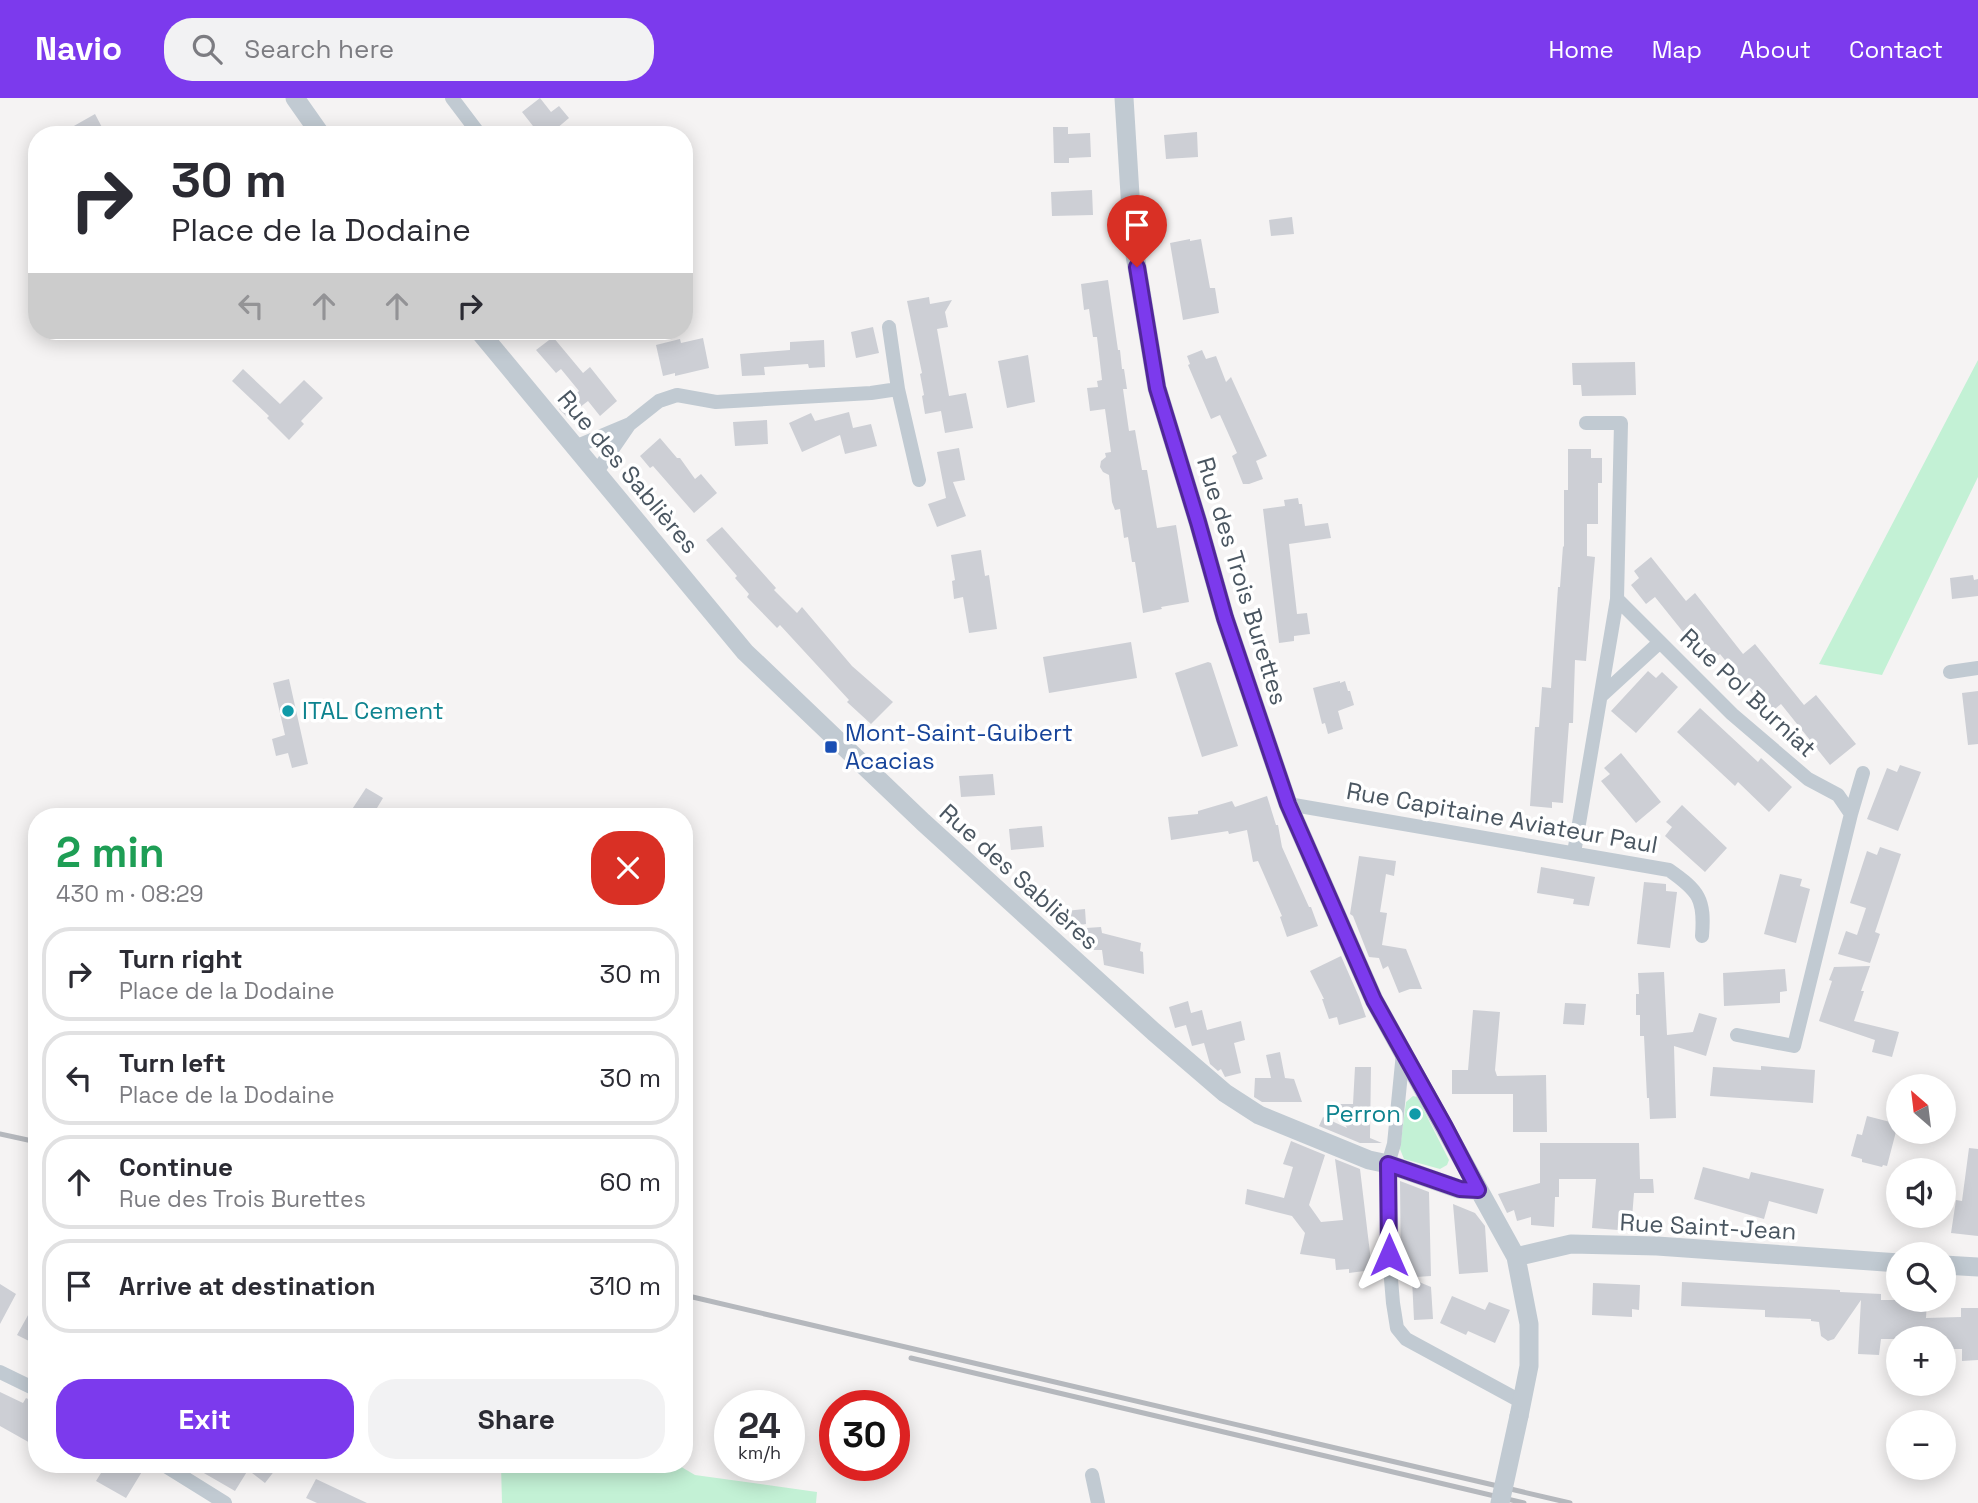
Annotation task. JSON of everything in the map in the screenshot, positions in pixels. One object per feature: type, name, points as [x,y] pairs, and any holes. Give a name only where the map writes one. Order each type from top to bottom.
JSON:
[{"type":"street","points":[[295,98],[315,126]]},
{"type":"street","points":[[452,98],[473,126]]},
{"type":"street","name":"Rue des Trois Burettes","points":[[1124,98],[1133,243],[1157,388],[1225,618],[1288,804],[1374,1000],[1516,1257],[1529,1324],[1529,1366],[1500,1503]]},
{"type":"street","points":[[889,327],[898,389],[919,480]]},
{"type":"street","name":"Rue des Sablières","points":[[486,340],[745,652],[923,822],[1225,1093],[1259,1115],[1369,1160],[1460,1189],[1478,1190]]},
{"type":"street","points":[[575,447],[630,424],[659,401],[677,395],[716,402],[898,389]]},
{"type":"street","points":[[1574,853],[1617,599],[1621,423],[1586,423]]},
{"type":"street","points":[[596,472],[630,424]]},
{"type":"street","name":"Rue Pol Burniat","points":[[1617,599],[1732,714],[1808,779],[1838,795],[1851,814]]},
{"type":"street","points":[[1601,696],[1661,642]]},
{"type":"street","points":[[1950,672],[1978,668]]},
{"type":"street","points":[[1737,1035],[1794,1046],[1863,773]]},
{"type":"street","name":"Rue Capitaine Aviateur Paul","points":[[1288,804],[1669,870],[1692,885],[1704,910],[1702,936]]},
{"type":"street","points":[[1403,1053],[1394,1144],[1388,1164],[1389,1255],[1397,1328],[1406,1339],[1520,1409]]},
{"type":"street","name":"Rue Saint-Jean","points":[[1516,1257],[1572,1244],[1657,1246],[1886,1262]]},
{"type":"street","points":[[1956,1266],[1978,1267]]},
{"type":"street","points":[[0,1372],[28,1386]]},
{"type":"street","points":[[177,1473],[225,1503]]},
{"type":"street","points":[[1092,1475],[1098,1503]]},
{"type":"green space","points":[[1978,360],[1978,477],[1882,675],[1819,664]]},
{"type":"green space","points":[[1413,1096],[1417,1097],[1449,1160],[1447,1165],[1440,1169],[1404,1159],[1400,1149],[1406,1102]]},
{"type":"green space","points":[[501,1473],[692,1473],[714,1478],[714,1481],[738,1481],[817,1492],[816,1503],[502,1503]]},
{"type":"building","points":[[540,98],[551,112],[559,106],[569,118],[560,126],[533,126],[522,112]]},
{"type":"building","points":[[95,114],[101,126],[74,126]]},
{"type":"building","points":[[1053,127],[1068,127],[1068,134],[1090,133],[1091,157],[1069,158],[1069,163],[1054,163]]},
{"type":"building","points":[[1197,132],[1198,157],[1166,159],[1164,135]]},
{"type":"building","points":[[1092,190],[1093,215],[1052,216],[1051,192]]},
{"type":"building","points":[[1292,217],[1294,234],[1271,236],[1269,220]]},
{"type":"building","points":[[1201,239],[1210,288],[1215,288],[1219,313],[1183,320],[1170,243]]},
{"type":"building","points":[[1108,280],[1118,350],[1127,389],[1123,389],[1129,431],[1135,430],[1142,470],[1147,470],[1157,528],[1176,525],[1189,602],[1143,613],[1135,562],[1132,562],[1128,537],[1124,538],[1120,509],[1115,510],[1109,475],[1100,467],[1101,461],[1106,457],[1105,453],[1111,452],[1105,409],[1090,411],[1087,388],[1098,387],[1097,381],[1102,380],[1097,337],[1093,337],[1089,309],[1084,310],[1081,284]]},
{"type":"building","points":[[929,297],[930,304],[952,300],[945,312],[948,327],[937,329],[949,396],[966,393],[973,428],[945,433],[941,411],[925,414],[922,373],[907,301]]},
{"type":"building","points":[[873,327],[879,353],[856,358],[851,332]]},
{"type":"building","points":[[703,338],[709,368],[663,376],[656,345],[676,340],[680,340],[681,343]]},
{"type":"building","points":[[549,340],[556,340],[583,373],[590,367],[617,401],[600,416],[588,401],[567,417],[559,409],[579,391],[561,369],[556,373],[536,350]]},
{"type":"building","points":[[824,340],[825,367],[809,368],[808,364],[764,367],[765,375],[742,376],[740,354],[790,350],[790,342]]},
{"type":"building","points":[[1202,350],[1206,359],[1216,356],[1226,382],[1231,377],[1267,456],[1256,461],[1263,479],[1243,484],[1232,456],[1237,453],[1220,415],[1211,419],[1188,365],[1187,356]]},
{"type":"building","points":[[1028,355],[1035,402],[1007,408],[998,361]]},
{"type":"building","points":[[1635,362],[1636,395],[1582,396],[1581,385],[1573,385],[1572,363]]},
{"type":"building","points":[[243,369],[280,404],[304,380],[323,398],[301,421],[304,424],[289,440],[267,418],[269,416],[232,381]]},
{"type":"building","points":[[849,412],[853,428],[871,424],[877,446],[845,454],[840,435],[802,452],[789,423],[811,413],[815,421]]},
{"type":"building","points":[[767,420],[768,444],[735,446],[733,422]]},
{"type":"building","points":[[660,438],[677,458],[680,458],[695,479],[701,474],[717,493],[694,513],[653,466],[650,468],[640,456]]},
{"type":"building","points":[[959,448],[965,480],[953,482],[966,516],[937,527],[928,504],[946,498],[937,452]]},
{"type":"building","points":[[1568,449],[1591,449],[1591,458],[1602,458],[1602,483],[1598,483],[1598,524],[1587,524],[1587,556],[1595,557],[1586,661],[1575,660],[1573,723],[1569,723],[1563,803],[1552,802],[1552,808],[1530,806],[1535,727],[1539,727],[1542,687],[1551,688],[1558,587],[1564,547],[1564,490],[1568,490]]},
{"type":"building","points":[[1298,498],[1299,504],[1302,504],[1305,526],[1328,523],[1331,538],[1289,544],[1297,614],[1307,613],[1310,634],[1294,636],[1294,641],[1279,643],[1263,509],[1285,506],[1284,500]]},
{"type":"building","points":[[722,527],[776,588],[774,590],[797,613],[802,607],[852,666],[893,702],[871,724],[847,702],[849,700],[780,625],[777,628],[747,597],[749,594],[735,578],[737,576],[706,540]]},
{"type":"building","points":[[981,550],[985,576],[989,575],[997,629],[969,633],[963,597],[954,599],[952,581],[955,580],[951,555]]},
{"type":"building","points":[[1651,557],[1686,601],[1695,593],[1743,654],[1755,644],[1804,705],[1816,695],[1856,744],[1830,765],[1781,704],[1769,714],[1720,654],[1708,663],[1655,597],[1646,604],[1631,585],[1639,578],[1634,571]]},
{"type":"building","points":[[1973,575],[1974,580],[1978,579],[1978,596],[1952,599],[1950,578]]},
{"type":"building","points":[[1131,642],[1137,678],[1049,693],[1043,657]]},
{"type":"building","points":[[1211,663],[1238,746],[1202,757],[1175,673]]},
{"type":"building","points":[[1648,671],[1656,678],[1662,672],[1678,687],[1636,733],[1611,711]]},
{"type":"building","points":[[289,679],[308,764],[292,768],[288,753],[276,756],[272,739],[285,735],[273,683]]},
{"type":"building","points":[[1345,681],[1354,705],[1338,711],[1343,729],[1328,734],[1325,723],[1322,724],[1313,688]]},
{"type":"building","points":[[1978,691],[1978,744],[1968,745],[1962,693]]},
{"type":"building","points":[[1700,708],[1758,762],[1761,758],[1792,787],[1769,812],[1738,782],[1735,786],[1677,732]]},
{"type":"building","points":[[1621,753],[1661,802],[1636,823],[1601,781],[1610,774],[1604,768]]},
{"type":"building","points":[[1900,765],[1921,772],[1898,831],[1867,819],[1887,768],[1897,772]]},
{"type":"building","points":[[993,774],[995,795],[961,797],[959,776]]},
{"type":"building","points":[[366,788],[383,798],[377,808],[353,808]]},
{"type":"building","points":[[1267,796],[1278,825],[1282,847],[1318,926],[1287,937],[1280,917],[1282,916],[1258,861],[1253,862],[1247,830],[1171,840],[1168,817],[1198,814],[1198,811],[1232,801],[1235,807]]},
{"type":"building","points":[[1682,805],[1727,848],[1705,872],[1665,836],[1672,827],[1666,822]]},
{"type":"building","points":[[1042,826],[1044,847],[1011,850],[1009,829]]},
{"type":"building","points":[[1880,847],[1901,854],[1875,932],[1880,934],[1870,963],[1838,954],[1846,931],[1857,935],[1866,908],[1850,903],[1867,851],[1877,855]]},
{"type":"building","points":[[1359,856],[1396,861],[1394,876],[1386,874],[1380,912],[1387,913],[1382,945],[1406,949],[1422,989],[1399,993],[1388,966],[1383,969],[1379,958],[1369,957],[1350,914]]},
{"type":"building","points":[[1541,867],[1595,877],[1589,906],[1573,904],[1574,899],[1537,893]]},
{"type":"building","points":[[1780,874],[1802,879],[1800,886],[1810,889],[1796,943],[1764,934]]},
{"type":"building","points":[[1644,882],[1666,884],[1666,891],[1677,892],[1670,948],[1637,944]]},
{"type":"building","points":[[1085,909],[1086,924],[1066,927],[1065,911]]},
{"type":"building","points":[[1101,927],[1102,933],[1141,943],[1144,974],[1104,965],[1102,950],[1088,950],[1086,928]]},
{"type":"building","points":[[1341,956],[1366,1017],[1339,1025],[1337,1017],[1329,1019],[1324,999],[1310,971]]},
{"type":"building","points":[[1870,966],[1854,1021],[1899,1032],[1892,1057],[1872,1052],[1875,1040],[1819,1021],[1834,967]]},
{"type":"building","points":[[1785,969],[1787,991],[1780,992],[1780,1003],[1724,1006],[1723,973]]},
{"type":"building","points":[[1664,972],[1667,1035],[1693,1032],[1699,1013],[1717,1018],[1706,1056],[1674,1046],[1676,1118],[1650,1119],[1644,1036],[1640,1036],[1640,1015],[1636,1015],[1638,973]]},
{"type":"building","points":[[1188,1001],[1191,1013],[1202,1010],[1207,1030],[1241,1021],[1245,1040],[1234,1043],[1241,1073],[1225,1077],[1221,1069],[1218,1071],[1210,1064],[1204,1043],[1192,1046],[1186,1025],[1175,1028],[1169,1007]]},
{"type":"building","points":[[1565,1003],[1586,1004],[1584,1025],[1563,1024]]},
{"type":"building","points":[[1473,1010],[1500,1012],[1495,1070],[1497,1076],[1546,1075],[1547,1132],[1513,1132],[1513,1094],[1452,1094],[1452,1070],[1468,1070]]},
{"type":"building","points":[[1280,1052],[1285,1078],[1294,1079],[1302,1102],[1262,1102],[1254,1097],[1255,1078],[1271,1078],[1266,1055]]},
{"type":"building","points":[[1761,1066],[1815,1070],[1813,1103],[1710,1096],[1713,1067],[1761,1070]]},
{"type":"building","points":[[1355,1067],[1371,1067],[1370,1138],[1382,1143],[1360,1143],[1319,1126],[1323,1117],[1347,1128],[1335,1104],[1353,1104]]},
{"type":"building","points":[[1867,1116],[1886,1121],[1886,1144],[1893,1144],[1889,1158],[1886,1158],[1886,1166],[1862,1162],[1862,1159],[1851,1156],[1857,1134],[1862,1135]]},
{"type":"building","points":[[1291,1141],[1325,1155],[1309,1205],[1321,1222],[1343,1220],[1335,1159],[1360,1169],[1372,1270],[1349,1273],[1349,1269],[1336,1270],[1335,1259],[1300,1254],[1305,1233],[1292,1216],[1245,1204],[1247,1189],[1284,1198],[1293,1167],[1283,1164]]},
{"type":"building","points":[[1540,1143],[1639,1143],[1640,1179],[1653,1179],[1654,1193],[1634,1193],[1631,1231],[1592,1228],[1596,1179],[1559,1179],[1559,1197],[1555,1197],[1554,1227],[1531,1225],[1531,1217],[1517,1221],[1514,1210],[1507,1213],[1498,1194],[1540,1183]]},
{"type":"building","points":[[1969,1148],[1978,1149],[1978,1236],[1951,1233],[1952,1228],[1956,1228],[1956,1200],[1962,1201]]},
{"type":"building","points":[[1703,1167],[1749,1179],[1751,1172],[1824,1189],[1817,1214],[1769,1201],[1764,1219],[1694,1199]]},
{"type":"building","points":[[1400,1181],[1429,1192],[1431,1276],[1401,1278]]},
{"type":"building","points":[[1453,1204],[1475,1213],[1485,1226],[1488,1272],[1459,1274]]},
{"type":"building","points":[[1412,1279],[1431,1287],[1433,1319],[1414,1320]]},
{"type":"building","points":[[1682,1282],[1881,1294],[1881,1300],[1886,1300],[1886,1312],[1926,1312],[1926,1318],[1961,1317],[1961,1308],[1978,1308],[1978,1360],[1962,1361],[1962,1349],[1956,1349],[1956,1326],[1886,1326],[1886,1339],[1881,1339],[1879,1355],[1858,1354],[1861,1300],[1834,1339],[1828,1341],[1821,1336],[1819,1322],[1811,1319],[1765,1317],[1765,1310],[1681,1306]]},
{"type":"building","points":[[1593,1283],[1640,1285],[1639,1310],[1632,1309],[1632,1317],[1592,1315]]},
{"type":"building","points":[[0,1284],[16,1294],[0,1324]]},
{"type":"building","points":[[1452,1296],[1485,1310],[1489,1302],[1510,1310],[1495,1343],[1468,1331],[1466,1335],[1440,1323]]},
{"type":"building","points":[[28,1315],[28,1340],[17,1335]]},
{"type":"building","points":[[0,1392],[23,1403],[28,1399],[28,1442],[0,1426]]},
{"type":"building","points":[[101,1473],[141,1473],[126,1498],[96,1481]]},
{"type":"building","points":[[204,1473],[246,1473],[235,1491]]},
{"type":"building","points":[[252,1473],[273,1473],[265,1483]]},
{"type":"building","points":[[316,1479],[367,1503],[317,1503],[306,1498]]},
{"type":"railway","points":[[0,1134],[28,1140]]},
{"type":"railway","points":[[693,1297],[1570,1503]]},
{"type":"railway","points":[[911,1358],[1524,1503]]},
{"type":"place","name":"ITAL Cement","points":[[288,711]]},
{"type":"place","name":"Mont-Saint-Guibert Acacias","points":[[831,747]]},
{"type":"place","name":"Perron","points":[[1415,1114]]},
{"type":"route","points":[[1137,267],[1157,388],[1225,618],[1288,804],[1374,1000],[1478,1190],[1460,1189],[1388,1164],[1389,1255]]}]
